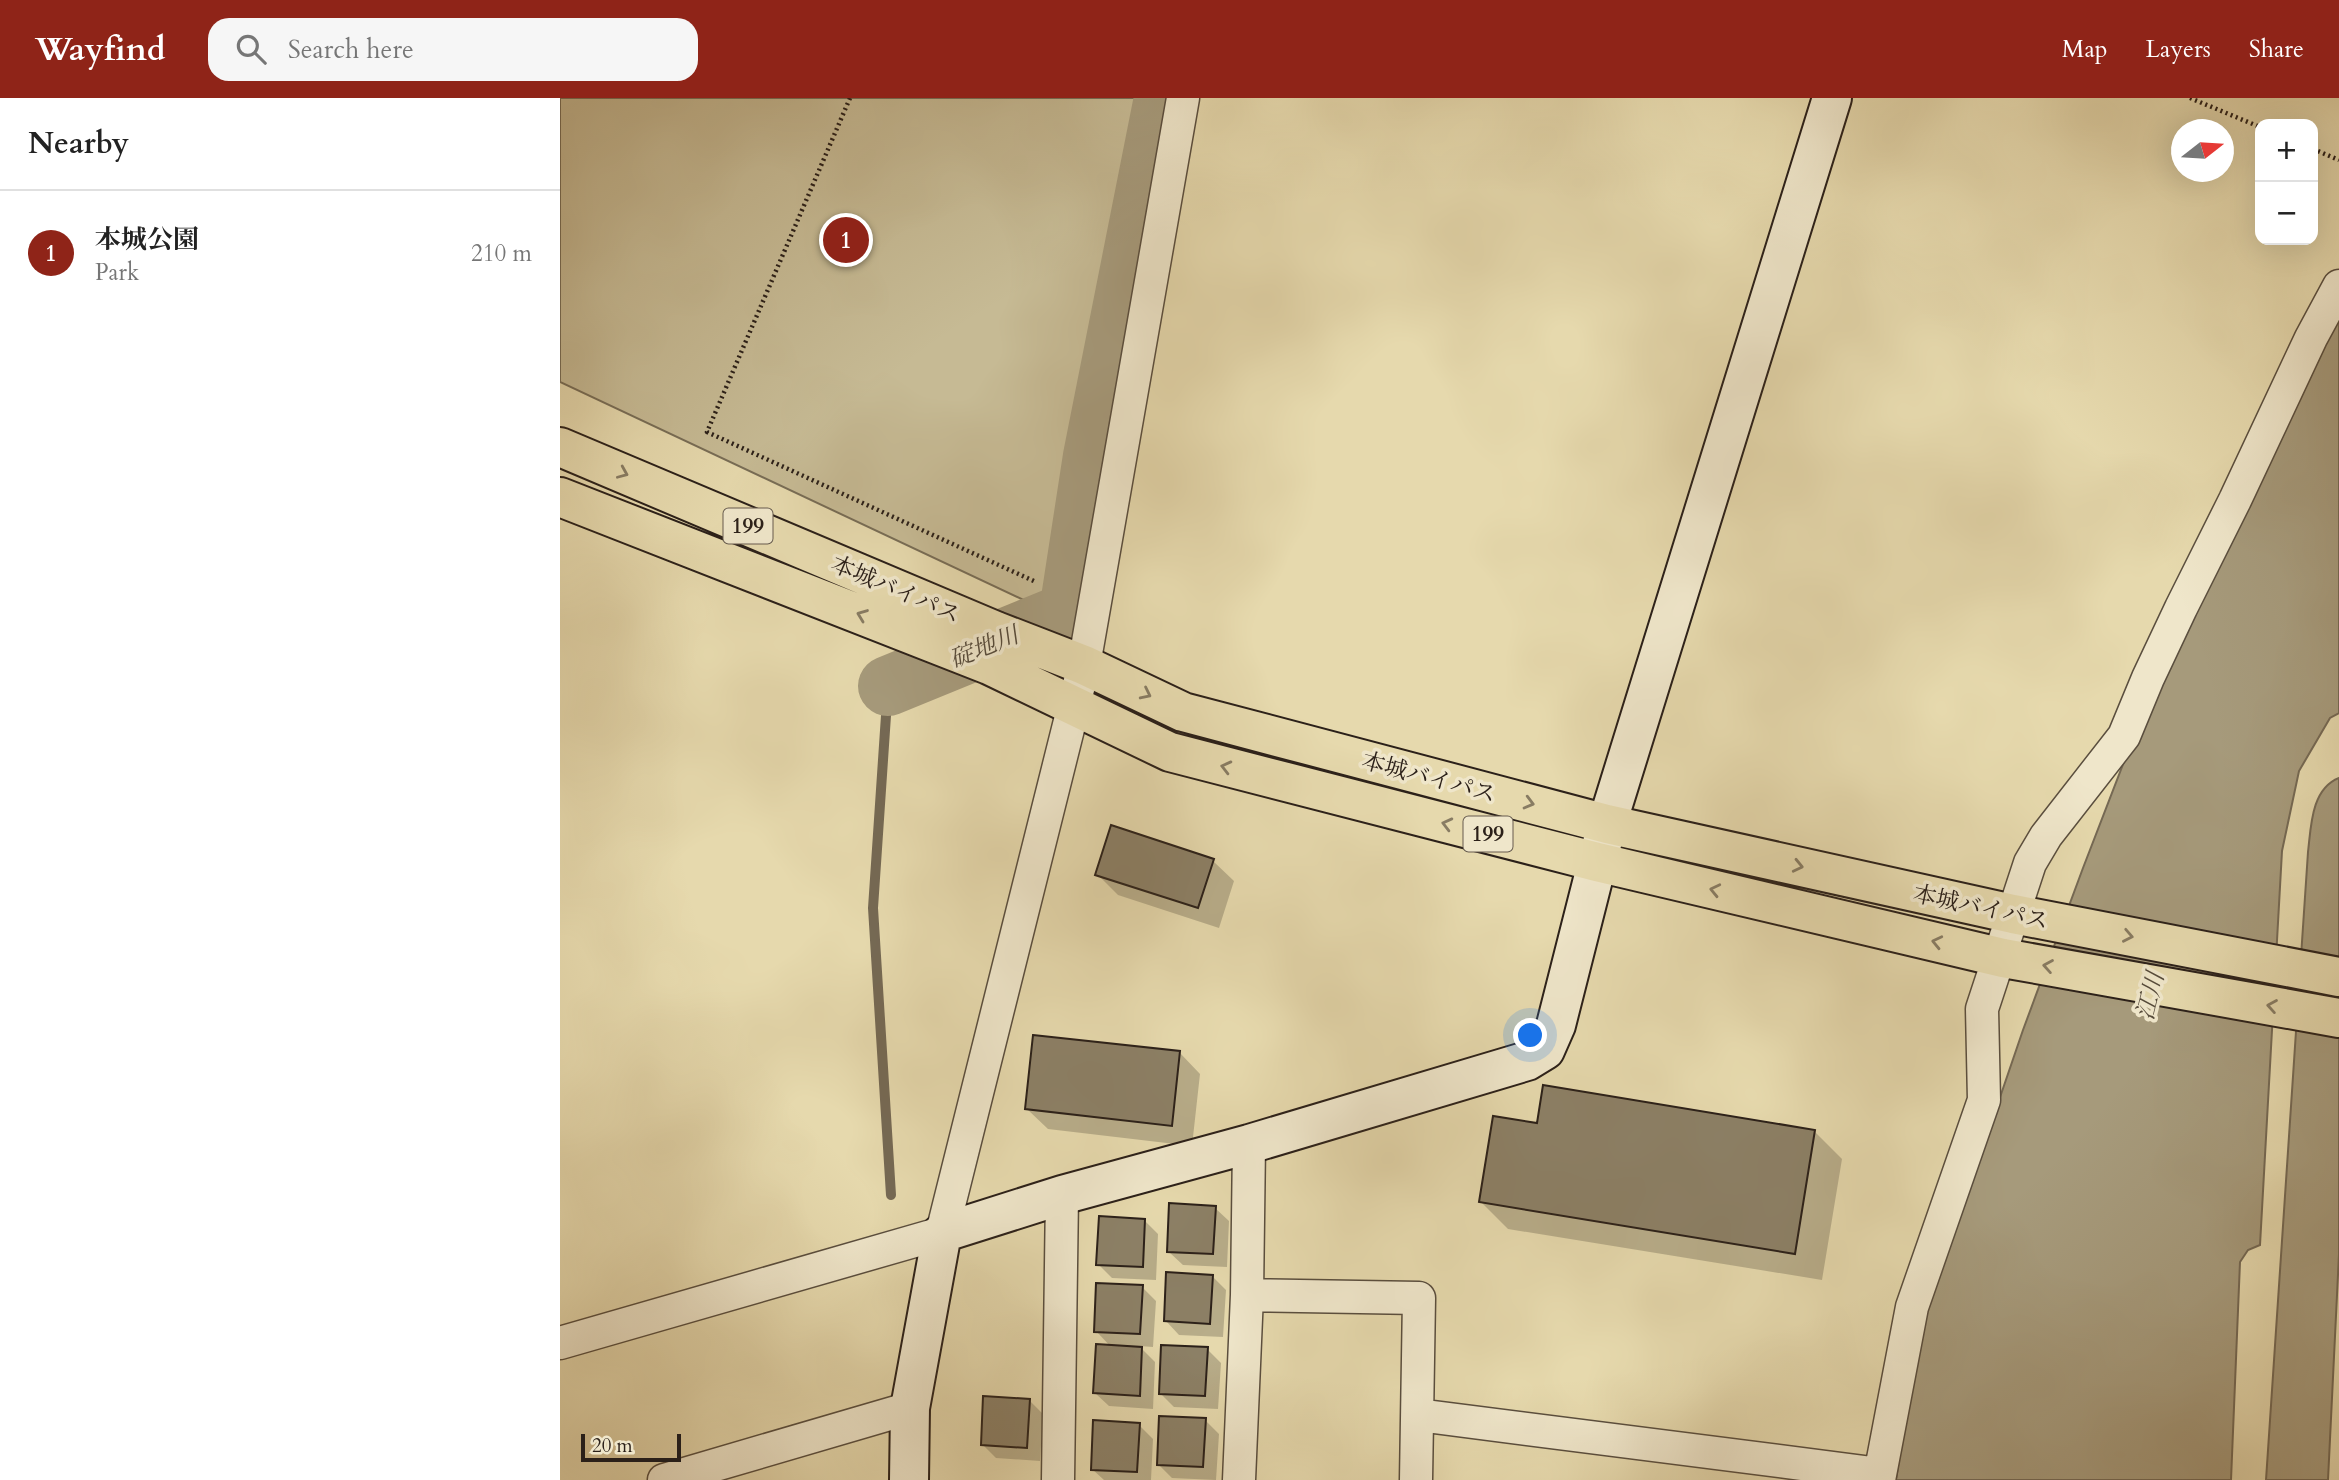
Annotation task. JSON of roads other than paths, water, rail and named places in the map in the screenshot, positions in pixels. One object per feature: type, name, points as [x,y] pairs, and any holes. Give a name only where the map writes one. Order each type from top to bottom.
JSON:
[{"type":"highway","name":"本城バイパス","points":[[560,447],[931,623],[989,665],[1170,752],[1597,862],[2001,957],[2339,1018]]},
{"type":"highway","name":"本城バイパス","points":[[560,497],[931,623],[1084,664],[1183,712],[1607,824],[2013,914],[2339,977]]},
{"type":"street","points":[[909,1480],[911,1408],[942,1233],[1084,664],[1183,98]]},
{"type":"street","points":[[560,1343],[942,1233],[1062,1195],[1249,1144],[1527,1061],[1545,1050],[1556,1025],[1607,824],[1832,98]]},
{"type":"street","points":[[1418,1415],[1880,1477],[1912,1307],[1984,1100],[1982,1009],[2030,863],[2046,836],[2124,736],[2181,608],[2311,338],[2339,286]]},
{"type":"street","points":[[1239,1480],[1247,1295],[1249,1144]]},
{"type":"street","points":[[1058,1480],[1062,1195]]},
{"type":"street","points":[[1247,1295],[1419,1298],[1416,1480]]},
{"type":"street","points":[[664,1480],[714,1473],[911,1408]]},
{"type":"water","name":"江川","points":[[2339,313],[2339,713],[2330,718],[2299,771],[2282,851],[2260,1245],[2248,1250],[2240,1262],[2231,1480],[1896,1480],[1916,1343],[2023,1030],[2083,868],[2127,754]]},
{"type":"water","points":[[2339,778],[2339,1254],[2328,1480],[2266,1480],[2308,852],[2312,820],[2318,800],[2330,783]]},
{"type":"waterway","name":"碇地川","points":[[888,686],[1069,612],[1093,456],[1164,98]]},
{"type":"waterway","name":"碇地川","points":[[888,686],[873,908],[891,1195]]},
{"type":"place","name":"本城公園","points":[[846,240]]}]
